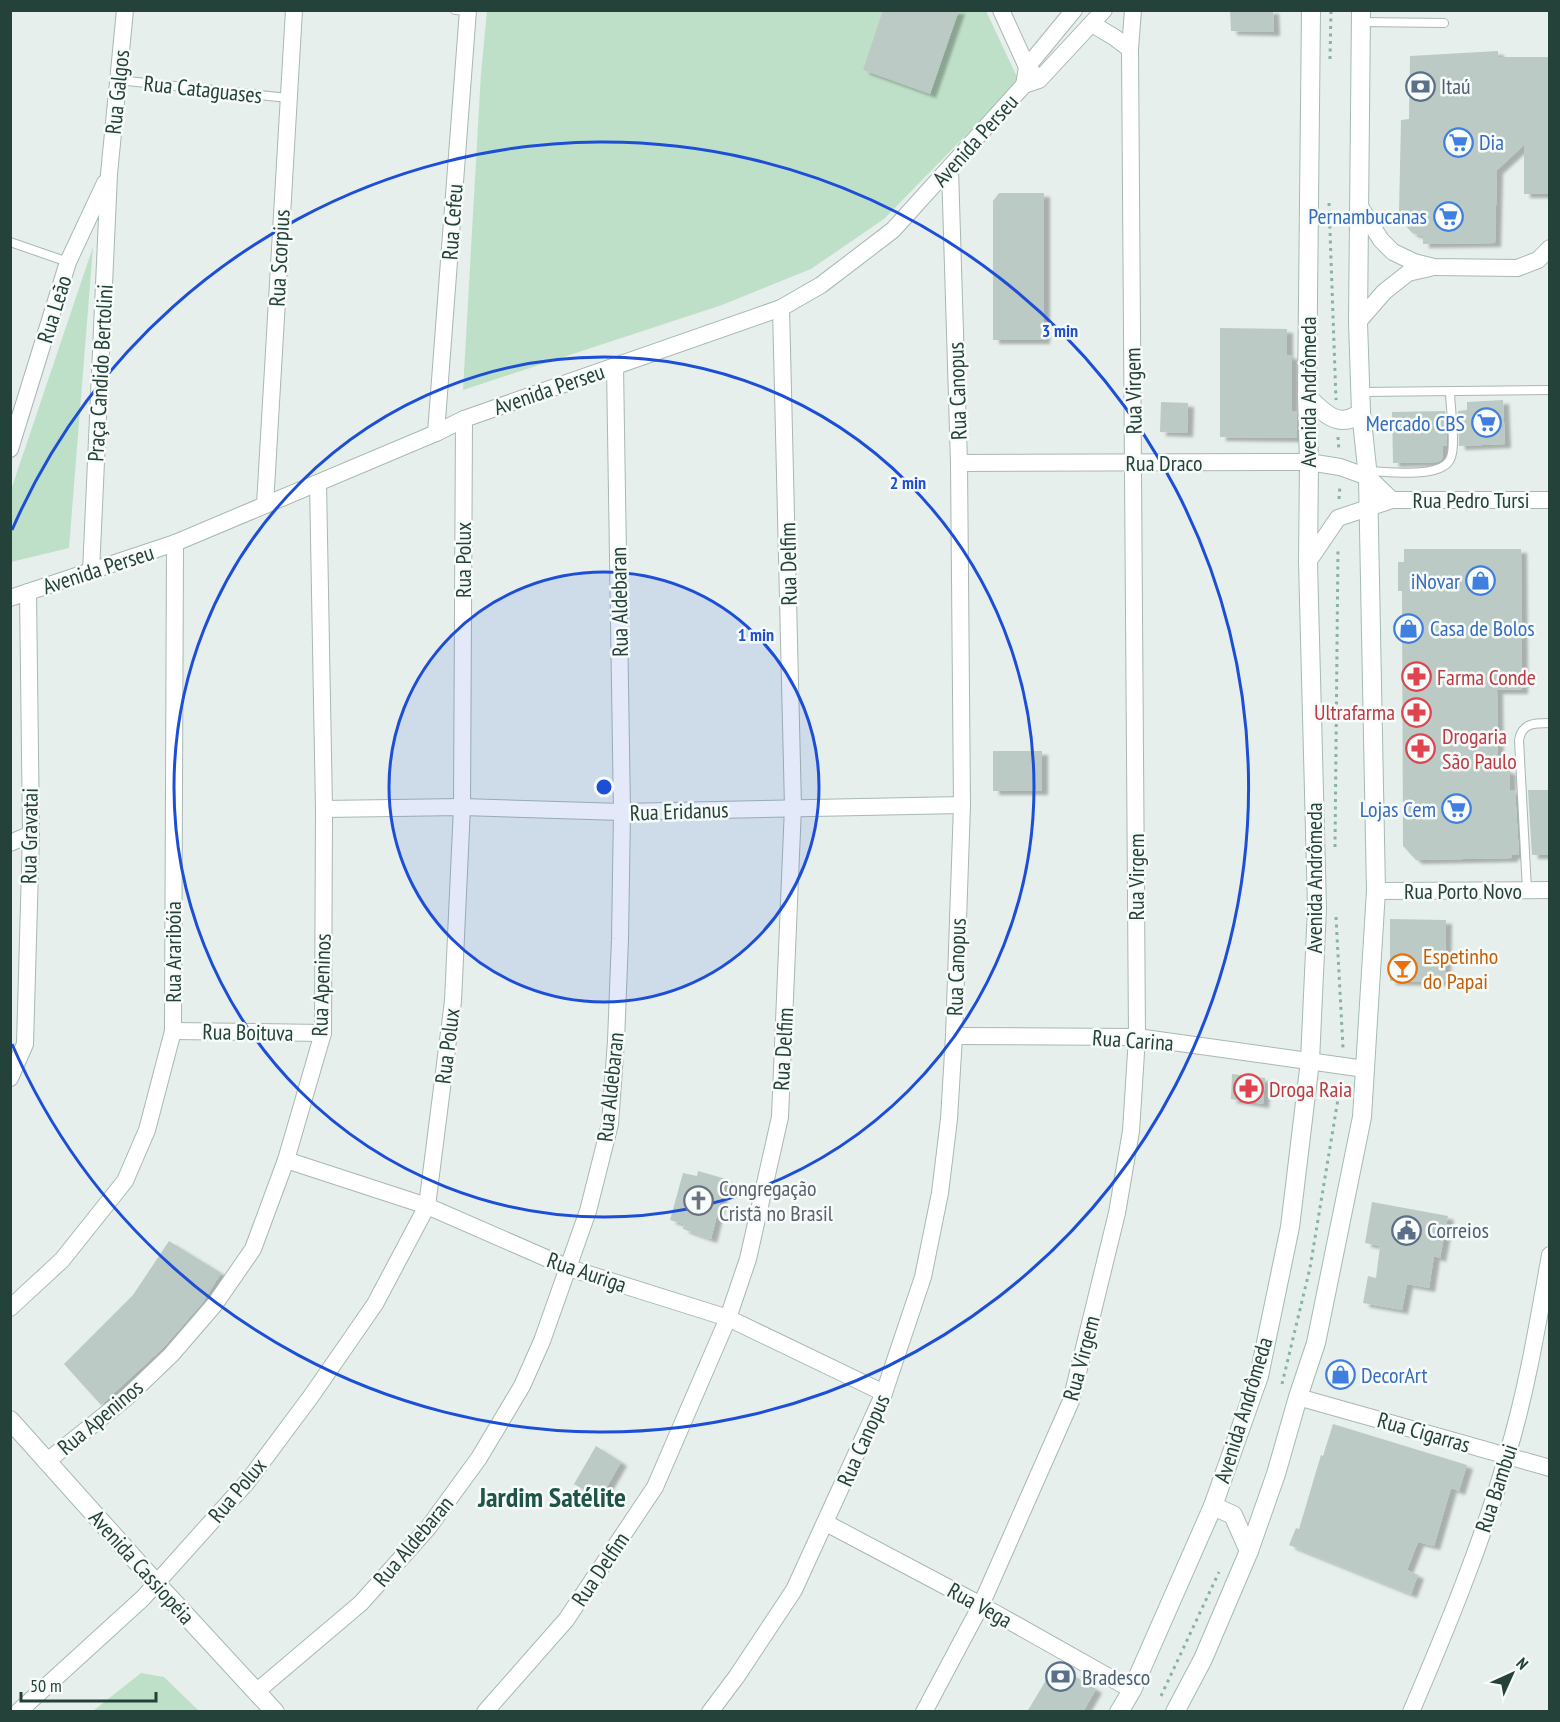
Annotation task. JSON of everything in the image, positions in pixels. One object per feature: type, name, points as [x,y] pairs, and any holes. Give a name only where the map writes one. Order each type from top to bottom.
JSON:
[{"type":"main road","name":"Avenida Andrômeda","points":[[1119,1712],[1132,1690],[1213,1506],[1259,1376],[1290,1227],[1310,1061],[1317,908],[1308,562],[1307,396],[1311,10]]},
{"type":"main road","points":[[1175,1712],[1203,1659],[1249,1551],[1276,1474],[1316,1343],[1362,1117],[1376,891],[1368,474],[1361,412],[1358,322],[1361,16]]},
{"type":"main road","points":[[1307,396],[1323,413],[1337,419],[1355,418],[1361,412]]},
{"type":"main road","name":"Avenida Cassiopéia","points":[[10,1420],[275,1712]]},
{"type":"main road","points":[[1213,1506],[1233,1515],[1249,1551]]},
{"type":"street","name":"Rua Galgos","points":[[109,174],[125,10]]},
{"type":"street","name":"Rua Scorpius","points":[[265,505],[294,10]]},
{"type":"street","points":[[1001,10],[1030,77]]},
{"type":"street","name":"Avenida Perseu","points":[[10,598],[175,543],[436,433],[464,419],[782,308],[821,285],[893,230],[1030,77],[1074,10]]},
{"type":"street","name":"Avenida Perseu","points":[[1030,77],[1092,24],[1104,10]]},
{"type":"street","name":"Rua Virgem","points":[[924,1712],[981,1605],[1071,1401],[1118,1213],[1131,1131],[1137,1037],[1130,48],[1133,10]]},
{"type":"street","name":"Rua Cefeu","points":[[436,433],[468,11]]},
{"type":"street","points":[[1092,24],[1130,48]]},
{"type":"street","name":"Rua Canopus","points":[[710,1712],[737,1676],[794,1590],[884,1393],[923,1277],[940,1193],[949,1119],[954,1036],[962,805],[959,463],[950,169]]},
{"type":"street","name":"Rua Leão","points":[[10,449],[68,262],[109,174]]},
{"type":"street","name":"Praça Candido Bertolini","points":[[91,572],[109,174]]},
{"type":"street","points":[[1359,205],[1381,240],[1393,252],[1414,262],[1434,267],[1517,268],[1538,260],[1550,249]]},
{"type":"street","points":[[1358,322],[1384,292],[1408,273],[1434,267]]},
{"type":"street","name":"Rua Delfim","points":[[485,1712],[567,1620],[655,1487],[728,1318],[748,1259],[780,1117],[793,807],[782,308]]},
{"type":"street","name":"Rua Aldebaran","points":[[256,1692],[361,1603],[428,1528],[479,1458],[522,1386],[542,1341],[588,1211],[610,1124],[616,1041],[622,812],[615,366]]},
{"type":"street","name":"Rua Polux","points":[[18,1712],[132,1608],[248,1481],[312,1395],[375,1304],[427,1206],[453,1001],[462,807],[464,419]]},
{"type":"street","name":"Rua Draco","points":[[959,463],[1309,462],[1368,474]]},
{"type":"street","points":[[1368,474],[1392,500]]},
{"type":"street","name":"Rua Apeninos","points":[[46,1462],[126,1398],[171,1355],[215,1304],[253,1249],[286,1160],[323,1033],[324,809],[318,483]]},
{"type":"street","name":"Rua Pedro Tursi","points":[[1308,562],[1338,518],[1392,500],[1550,500]]},
{"type":"street","name":"Rua Araribóia","points":[[10,1308],[62,1260],[125,1181],[147,1130],[173,1031],[175,543]]},
{"type":"street","name":"Rua Gravatai","points":[[10,1078],[25,1044],[31,834],[28,592]]},
{"type":"street","name":"Rua Eridanus","points":[[324,809],[462,807],[622,812],[962,805]]},
{"type":"street","points":[[10,843],[31,834]]},
{"type":"street","name":"Rua Porto Novo","points":[[1376,891],[1550,890]]},
{"type":"street","name":"Rua Boituva","points":[[173,1031],[323,1033]]},
{"type":"street","name":"Rua Carina","points":[[954,1036],[1137,1037],[1365,1069]]},
{"type":"street","name":"Rua Auriga","points":[[286,1160],[427,1206],[569,1268],[728,1318],[884,1393]]},
{"type":"street","name":"Rua Bambui","points":[[1411,1712],[1460,1598],[1507,1455],[1532,1354],[1550,1255]]},
{"type":"street","name":"Rua Cigarras","points":[[1298,1397],[1550,1468]]},
{"type":"street","name":"Rua Vega","points":[[826,1523],[981,1605],[1132,1690]]},
{"type":"lane","points":[[454,10],[468,11]]},
{"type":"lane","points":[[1361,16],[1444,23]]},
{"type":"lane","name":"Rua Cataguases","points":[[118,80],[288,98]]},
{"type":"lane","points":[[10,242],[68,262]]},
{"type":"lane","points":[[1361,392],[1550,390]]},
{"type":"lane","points":[[1368,474],[1425,472],[1438,470],[1447,463],[1451,457],[1452,446],[1450,391]]},
{"type":"lane","points":[[1527,890],[1520,732],[1525,726],[1533,723],[1550,723]]},
{"type":"green space","points":[[487,11],[986,11],[1019,81],[884,219],[811,269],[722,305],[463,390],[481,73]]},
{"type":"green space","points":[[93,247],[69,548],[11,562],[11,490]]},
{"type":"green space","points":[[141,1673],[164,1677],[199,1711],[93,1711]]},
{"type":"building","points":[[883,10],[959,10],[930,94],[863,70]]},
{"type":"building","points":[[1230,10],[1273,10],[1274,32],[1231,31]]},
{"type":"building","points":[[1498,51],[1498,57],[1550,57],[1550,194],[1524,194],[1524,145],[1497,170],[1495,243],[1423,244],[1423,236],[1412,233],[1402,221],[1399,212],[1401,120],[1409,119],[1410,56]]},
{"type":"building","points":[[999,193],[1044,193],[1044,340],[993,340],[993,201]]},
{"type":"building","points":[[1220,328],[1287,329],[1287,355],[1292,355],[1292,411],[1296,411],[1297,438],[1220,437]]},
{"type":"building","name":"Mercado CBS","points":[[1503,400],[1505,444],[1459,446],[1458,411],[1467,410],[1467,402]]},
{"type":"building","points":[[1161,402],[1188,403],[1187,433],[1160,432]]},
{"type":"building","points":[[1445,411],[1447,443],[1443,446],[1442,459],[1438,462],[1393,463],[1392,412]]},
{"type":"building","points":[[1404,549],[1521,549],[1522,690],[1497,690],[1498,766],[1510,771],[1510,790],[1515,790],[1519,855],[1512,855],[1512,858],[1416,860],[1403,846],[1402,591],[1398,591],[1398,562],[1404,562]]},
{"type":"building","points":[[993,751],[1042,751],[1042,791],[993,791]]},
{"type":"building","points":[[1528,790],[1550,790],[1550,855],[1532,855]]},
{"type":"building","points":[[1390,919],[1446,920],[1445,982],[1390,981]]},
{"type":"building","name":"Droga Raia","points":[[1232,1074],[1265,1078],[1263,1104],[1231,1099]]},
{"type":"building","name":"Congregação Cristã no Brasil","points":[[698,1171],[726,1179],[711,1239],[683,1229],[684,1224],[670,1220],[683,1173],[697,1176]]},
{"type":"building","points":[[1372,1202],[1448,1216],[1440,1258],[1434,1256],[1429,1288],[1407,1284],[1402,1310],[1363,1303],[1368,1276],[1376,1278],[1380,1246],[1365,1243]]},
{"type":"building","points":[[169,1241],[221,1273],[203,1302],[163,1348],[101,1405],[64,1364],[133,1295]]},
{"type":"building","points":[[1333,1424],[1467,1465],[1459,1491],[1451,1488],[1434,1546],[1418,1542],[1407,1570],[1418,1575],[1411,1594],[1289,1545],[1296,1528],[1299,1529],[1321,1455],[1323,1456]]},
{"type":"building","points":[[596,1446],[621,1462],[600,1499],[574,1484]]},
{"type":"building","name":"Bradesco","points":[[1055,1665],[1096,1689],[1083,1712],[1027,1712]]},
{"type":"place","name":"Itaú","points":[[1420,86]]},
{"type":"place","name":"Dia","points":[[1458,142]]},
{"type":"place","name":"Pernambucanas","points":[[1448,216]]},
{"type":"place","name":"Mercado CBS","points":[[1486,423]]},
{"type":"place","name":"iNovar","points":[[1481,581]]},
{"type":"place","name":"Casa de Bolos","points":[[1409,628]]},
{"type":"place","name":"Farma Conde","points":[[1416,677]]},
{"type":"place","name":"Ultrafarma","points":[[1416,712]]},
{"type":"place","name":"Drogaria São Paulo","points":[[1421,749]]},
{"type":"place","name":"Lojas Cem","points":[[1457,809]]},
{"type":"place","name":"Espetinho do Papai","points":[[1402,969]]},
{"type":"place","name":"Droga Raia","points":[[1248,1089]]},
{"type":"place","name":"Congregação Cristã no Brasil","points":[[698,1201]]},
{"type":"place","name":"Correios","points":[[1406,1230]]},
{"type":"place","name":"DecorArt","points":[[1340,1375]]},
{"type":"place","name":"Bradesco","points":[[1061,1677]]},
{"type":"district","name":"Jardim Satélite","points":[[552,1497]]}]
